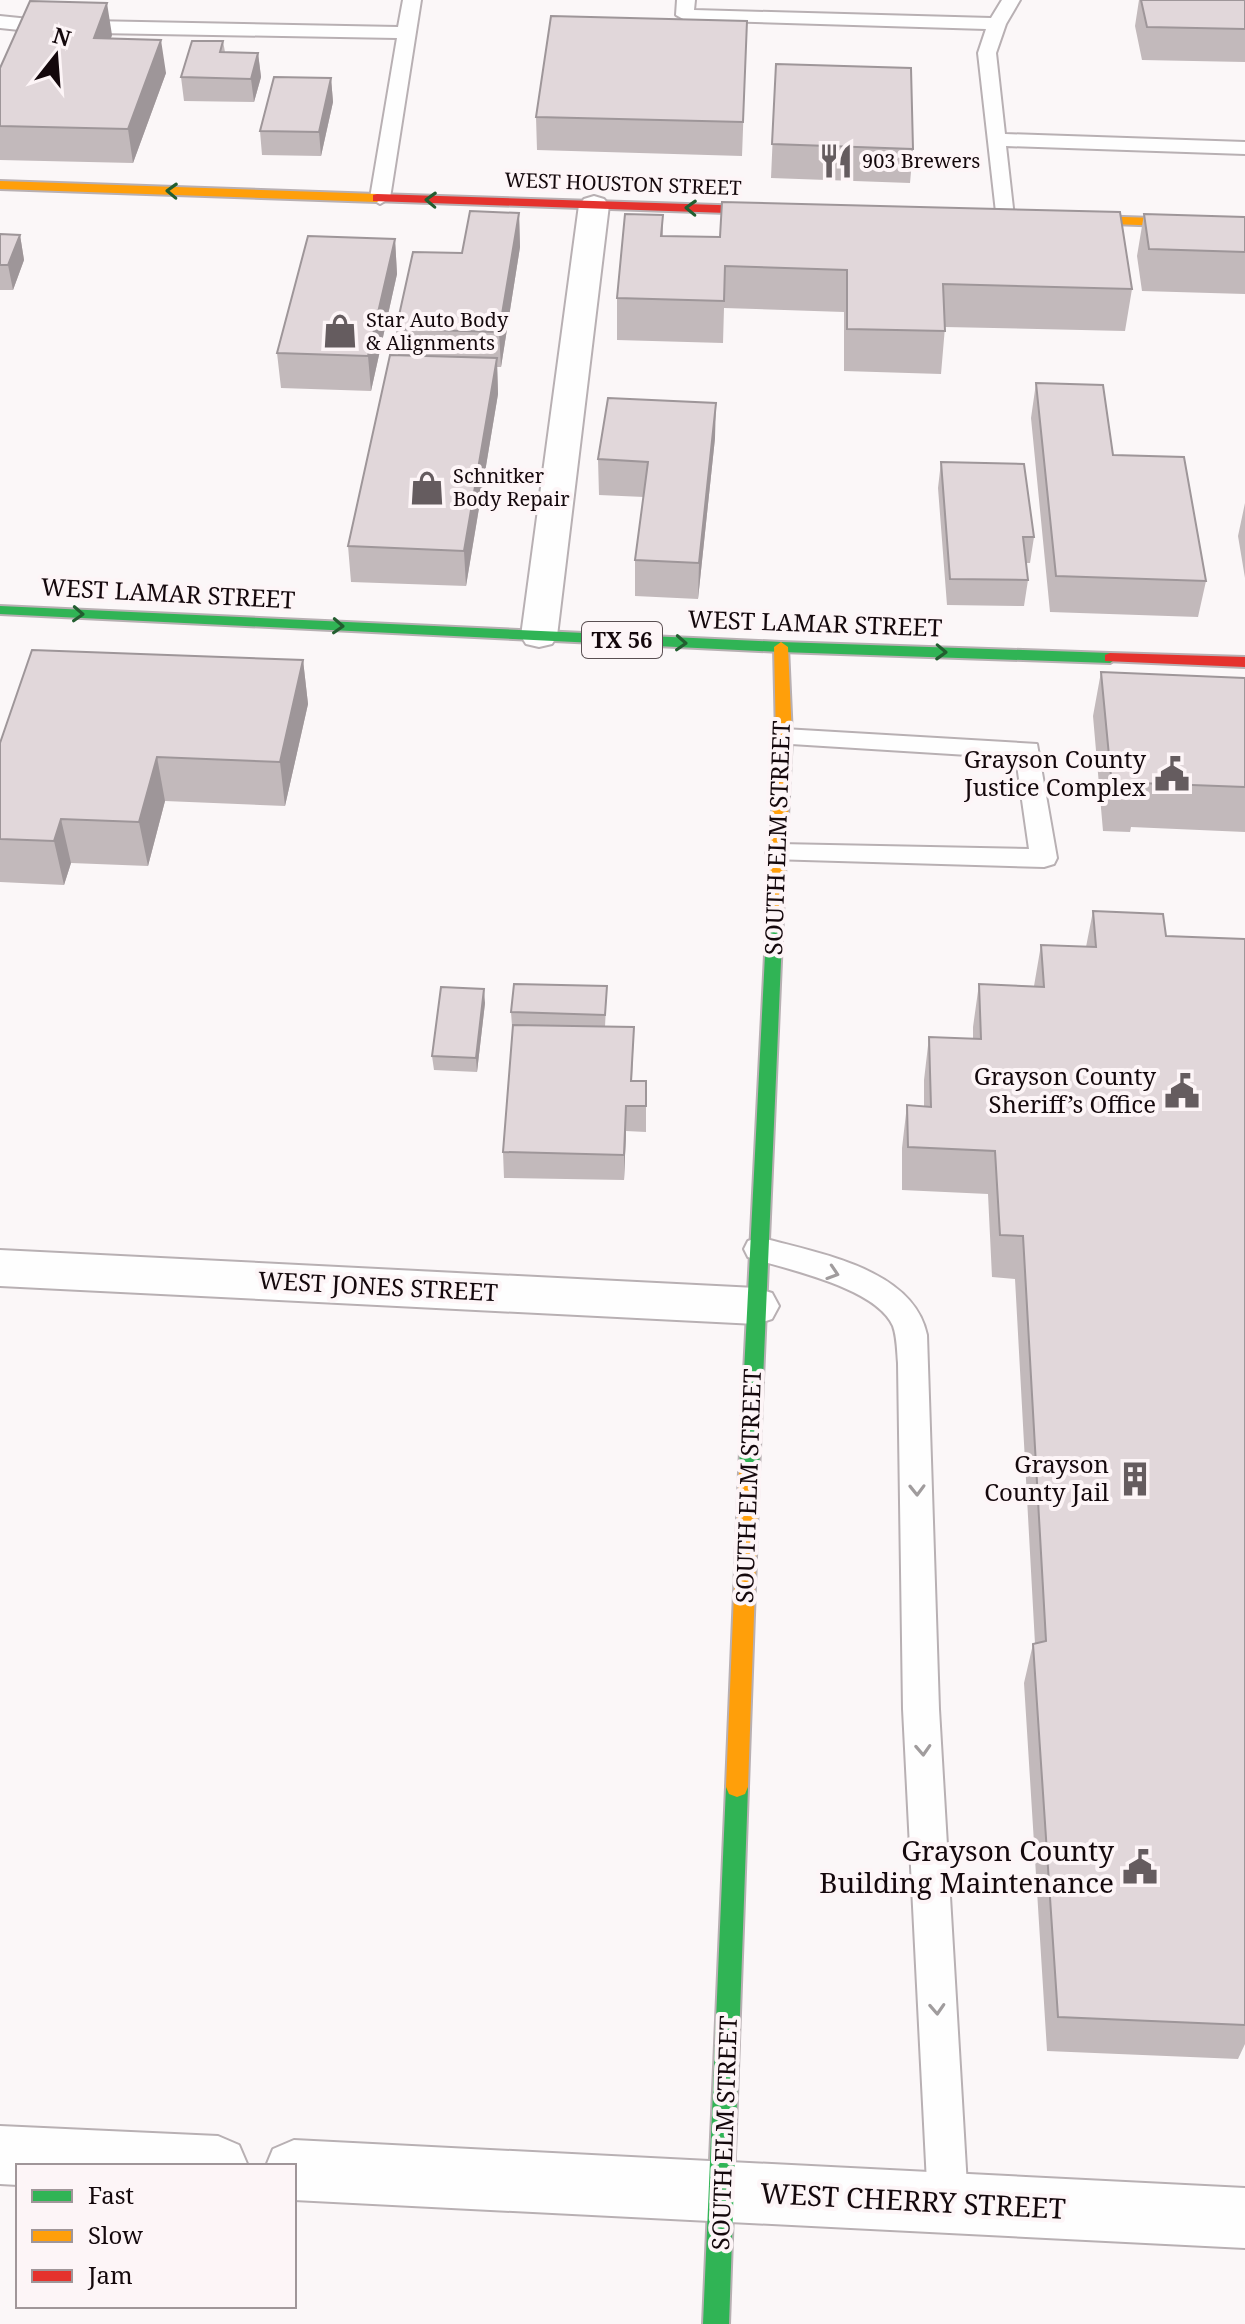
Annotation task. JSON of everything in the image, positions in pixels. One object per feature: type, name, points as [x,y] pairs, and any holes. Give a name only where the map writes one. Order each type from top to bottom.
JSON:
[{"type":"main road","name":"WEST HOUSTON STREET","points":[[0,185],[799,211]]},
{"type":"main road","points":[[1049,219],[1245,225]]},
{"type":"main road","name":"WEST LAMAR STREET","points":[[0,610],[781,647],[1245,662]]},
{"type":"main road","name":"SOUTH ELM STREET","points":[[716,2324],[724,2191],[756,1306],[784,737],[781,647]]},
{"type":"street","points":[[539,636],[594,205]]},
{"type":"street","name":"WEST JONES STREET","points":[[0,1268],[756,1306]]},
{"type":"street","points":[[0,2155],[178,2164]]},
{"type":"street","name":"WEST CHERRY STREET","points":[[296,2170],[1245,2218]]},
{"type":"lane","points":[[380,198],[412,0]]},
{"type":"lane","points":[[686,0],[685,15],[997,24]]},
{"type":"lane","points":[[1004,217],[987,53],[997,24],[1011,0]]},
{"type":"lane","points":[[0,22],[39,26],[406,33]]},
{"type":"lane","points":[[996,140],[1245,148]]},
{"type":"lane","points":[[779,853],[1044,858],[1028,750],[784,737]]},
{"type":"lane","points":[[759,1249],[847,1278],[890,1299],[908,1324],[914,1363],[921,1709],[948,2203]]},
{"type":"building","points":[[1141,0],[1245,0],[1245,29],[1147,27]]},
{"type":"building","points":[[30,1],[107,3],[94,38],[161,40],[128,129],[0,126],[0,68]]},
{"type":"building","points":[[551,16],[747,21],[743,122],[536,117]]},
{"type":"building","points":[[192,41],[223,41],[220,52],[258,53],[251,79],[181,77]]},
{"type":"building","points":[[776,64],[911,68],[913,149],[772,144]]},
{"type":"building","points":[[274,77],[331,78],[319,132],[260,131]]},
{"type":"building","points":[[722,202],[1120,212],[1132,289],[943,284],[945,331],[847,329],[847,270],[725,266],[724,301],[617,298],[625,214],[663,215],[661,236],[720,237]]},
{"type":"building","points":[[470,211],[519,213],[499,332],[396,329],[413,252],[462,253]]},
{"type":"building","points":[[1144,214],[1245,217],[1245,252],[1149,249]]},
{"type":"building","points":[[0,234],[20,235],[8,265],[0,265]]},
{"type":"building","name":"Star Auto Body & Alignments","points":[[308,236],[395,239],[368,356],[277,353]]},
{"type":"building","name":"Schnitker Body Repair","points":[[390,355],[497,358],[464,551],[348,546]]},
{"type":"building","points":[[1036,383],[1103,385],[1113,455],[1184,457],[1206,581],[1056,576]]},
{"type":"building","points":[[608,398],[716,403],[699,563],[635,560],[648,462],[598,459]]},
{"type":"building","points":[[941,462],[1024,464],[1034,537],[1023,537],[1028,580],[950,579]]},
{"type":"building","points":[[32,650],[303,660],[280,762],[157,757],[139,822],[61,819],[54,841],[0,839],[0,743]]},
{"type":"building","points":[[1101,672],[1245,678],[1245,787],[1139,783],[1139,788],[1112,787]]},
{"type":"building","name":"Grayson County Jail","points":[[1093,911],[1163,914],[1166,936],[1245,939],[1245,2025],[1058,2017],[1033,1644],[1046,1641],[1023,1236],[1000,1235],[995,1151],[908,1147],[907,1105],[931,1107],[929,1037],[981,1039],[979,984],[1044,987],[1041,945],[1096,947]]},
{"type":"building","points":[[514,984],[607,986],[605,1015],[511,1012]]},
{"type":"building","points":[[441,987],[484,989],[476,1058],[432,1056]]},
{"type":"building","points":[[513,1025],[634,1027],[631,1081],[646,1081],[646,1106],[626,1106],[624,1155],[503,1152]]},
{"type":"traffic: fast","points":[[0,610],[781,647],[1110,658]]},
{"type":"traffic: fast","points":[[749,1472],[775,915]]},
{"type":"traffic: fast","points":[[716,2324],[737,1787]]},
{"type":"traffic: slow","points":[[0,185],[377,198]]},
{"type":"traffic: slow","points":[[1063,219],[1245,225]]},
{"type":"traffic: slow","points":[[775,915],[784,737],[781,647]]},
{"type":"traffic: slow","points":[[737,1787],[749,1472]]},
{"type":"traffic: jam","points":[[377,198],[783,211]]},
{"type":"traffic: jam","points":[[1110,658],[1245,662]]},
{"type":"place","name":"903 Brewers","points":[[836,161]]},
{"type":"place","name":"Star Auto Body & Alignments","points":[[340,331]]},
{"type":"place","name":"Schnitker Body Repair","points":[[427,488]]},
{"type":"place","name":"Grayson County Justice Complex","points":[[1172,774]]},
{"type":"place","name":"Grayson County Sheriff’s Office","points":[[1182,1091]]},
{"type":"place","name":"Grayson County Jail","points":[[1135,1479]]},
{"type":"place","name":"Grayson County Building Maintenance","points":[[1140,1867]]}]
